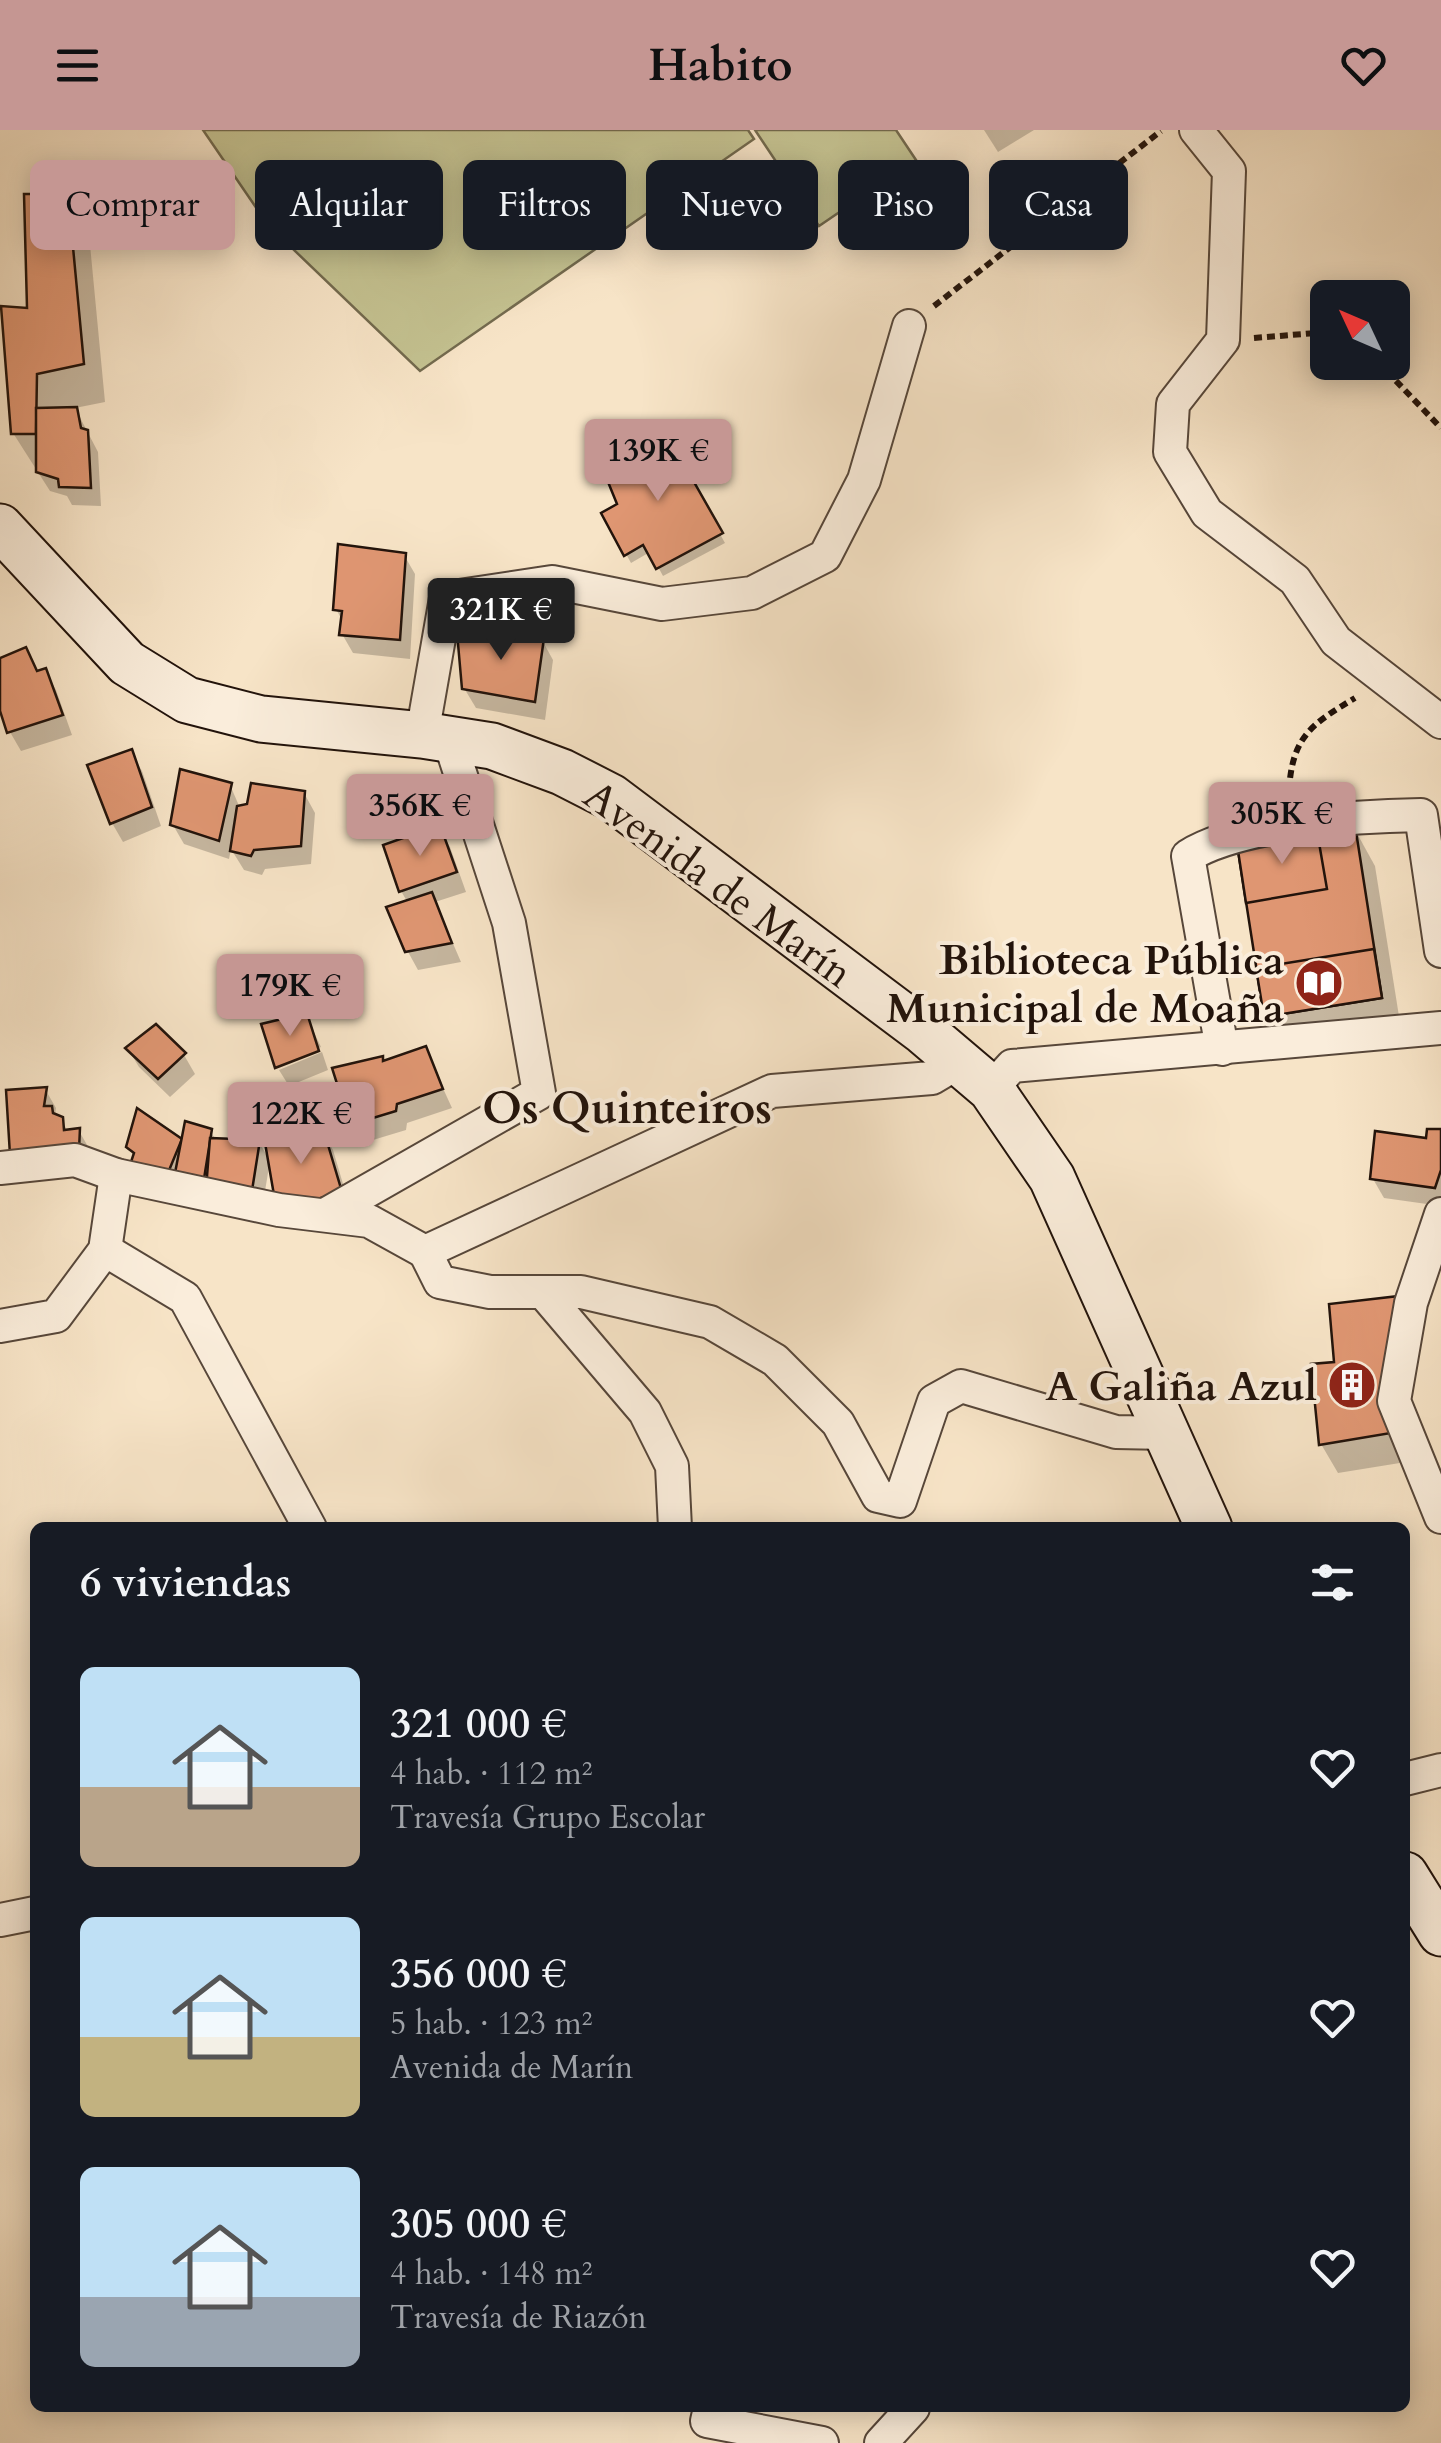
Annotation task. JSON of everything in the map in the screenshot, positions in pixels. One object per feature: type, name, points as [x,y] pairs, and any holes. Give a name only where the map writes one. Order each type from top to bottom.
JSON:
[{"type":"main road","name":"Avenida de Marín","points":[[0,528],[128,663],[187,700],[261,719],[492,746],[562,772],[612,797],[924,1032],[975,1075],[1052,1178],[1207,1522]]},
{"type":"main road","points":[[1410,1883],[1441,1933]]},
{"type":"street","points":[[1196,130],[1229,172],[1223,340],[1173,404],[1170,452],[1206,514],[1295,580],[1336,640],[1441,722]]},
{"type":"street","points":[[326,1215],[539,1093],[509,923],[435,737],[446,598],[552,582],[662,604],[752,592],[826,556],[864,480],[909,326]]},
{"type":"street","points":[[1222,1049],[1188,856],[1210,842],[1356,816],[1421,814],[1441,951]]},
{"type":"street","points":[[425,1252],[772,1091],[975,1075],[1067,1059],[1441,1028]]},
{"type":"street","points":[[0,1168],[75,1160],[116,1175],[279,1210],[369,1220],[425,1252],[440,1282],[490,1292],[580,1292],[710,1322],[775,1360],[838,1422],[878,1496],[901,1514],[934,1401],[961,1386],[1116,1432],[1167,1433]]},
{"type":"street","points":[[0,1326],[56,1316],[105,1250],[116,1175]]},
{"type":"street","points":[[1441,1214],[1410,1303],[1394,1401],[1441,1517]]},
{"type":"street","points":[[105,1250],[185,1298],[307,1522]]},
{"type":"street","points":[[543,1292],[644,1412],[672,1466],[675,1522]]},
{"type":"street","points":[[1410,1778],[1441,1770]]},
{"type":"street","points":[[0,1920],[30,1914]]},
{"type":"street","points":[[709,2412],[706,2421],[822,2443]]},
{"type":"street","points":[[881,2443],[909,2412]]},
{"type":"path","points":[[909,326],[1162,130]]},
{"type":"path","points":[[1223,340],[1310,333]]},
{"type":"path","points":[[1395,380],[1441,428]]},
{"type":"path","points":[[1288,828],[1290,777],[1304,736],[1314,723],[1382,676]]},
{"type":"shaded area","points":[[203,130],[748,130],[754,139],[724,160],[646,160],[646,214],[626,228],[626,160],[463,160],[463,250],[594,250],[420,371],[294,250],[443,250],[443,160],[255,160],[255,206],[235,177],[235,160],[224,160]]},
{"type":"shaded area","points":[[755,130],[896,130],[916,160],[838,160],[838,213],[819,226],[818,160],[775,160]]},
{"type":"building","points":[[24,194],[30,194],[30,250],[73,250],[84,364],[37,374],[36,434],[11,434],[1,306],[27,308]]},
{"type":"building","points":[[77,407],[81,428],[88,430],[91,488],[59,487],[58,479],[36,472],[36,408]]},
{"type":"building","points":[[665,431],[723,533],[656,569],[643,545],[624,556],[601,513],[617,504],[606,477],[621,467],[616,457]]},
{"type":"building","points":[[338,544],[406,553],[400,640],[339,635],[342,611],[333,610]]},
{"type":"building","points":[[480,627],[544,638],[535,702],[462,689],[457,632],[479,636]]},
{"type":"building","points":[[26,647],[37,671],[46,668],[63,715],[7,733],[0,711],[0,658]]},
{"type":"building","points":[[132,749],[152,807],[110,824],[87,765]]},
{"type":"building","points":[[180,769],[232,783],[219,841],[170,825]]},
{"type":"building","points":[[251,783],[305,791],[301,846],[254,850],[251,856],[230,851],[237,806],[247,804]]},
{"type":"building","points":[[440,825],[457,872],[399,892],[383,845]]},
{"type":"building","points":[[1355,825],[1382,998],[1264,1017],[1237,844]]},
{"type":"building","points":[[1317,831],[1327,889],[1246,903],[1237,844]]},
{"type":"building","points":[[432,892],[452,943],[405,952],[386,907]]},
{"type":"building","name":"Biblioteca Pública Municipal de Moaña","points":[[1374,949],[1382,998],[1264,1017],[1256,968]]},
{"type":"building","points":[[307,1013],[319,1051],[275,1068],[261,1024]]},
{"type":"building","points":[[156,1024],[186,1053],[158,1079],[125,1048]]},
{"type":"building","points":[[426,1046],[443,1089],[397,1104],[396,1111],[350,1125],[332,1068],[383,1056],[383,1061]]},
{"type":"building","points":[[47,1087],[44,1106],[52,1106],[53,1113],[63,1117],[64,1130],[80,1128],[79,1150],[10,1155],[6,1090]]},
{"type":"building","points":[[137,1108],[182,1139],[165,1180],[130,1165],[134,1153],[126,1147]]},
{"type":"building","points":[[185,1121],[212,1129],[203,1185],[175,1173]]},
{"type":"building","points":[[323,1128],[342,1192],[296,1205],[275,1201],[264,1137]]},
{"type":"building","points":[[1427,1129],[1441,1129],[1441,1170],[1435,1188],[1370,1179],[1375,1131],[1426,1138]]},
{"type":"building","points":[[210,1138],[260,1140],[251,1197],[206,1189]]},
{"type":"building","name":"A Galiña Azul","points":[[1399,1296],[1391,1433],[1319,1445],[1311,1364],[1334,1362],[1329,1304]]},
{"type":"place","name":"Biblioteca Pública Municipal de Moaña","points":[[1319,983]]},
{"type":"place","name":"A Galiña Azul","points":[[1352,1385]]},
{"type":"district","name":"Os Quinteiros","points":[[627,1107]]}]
